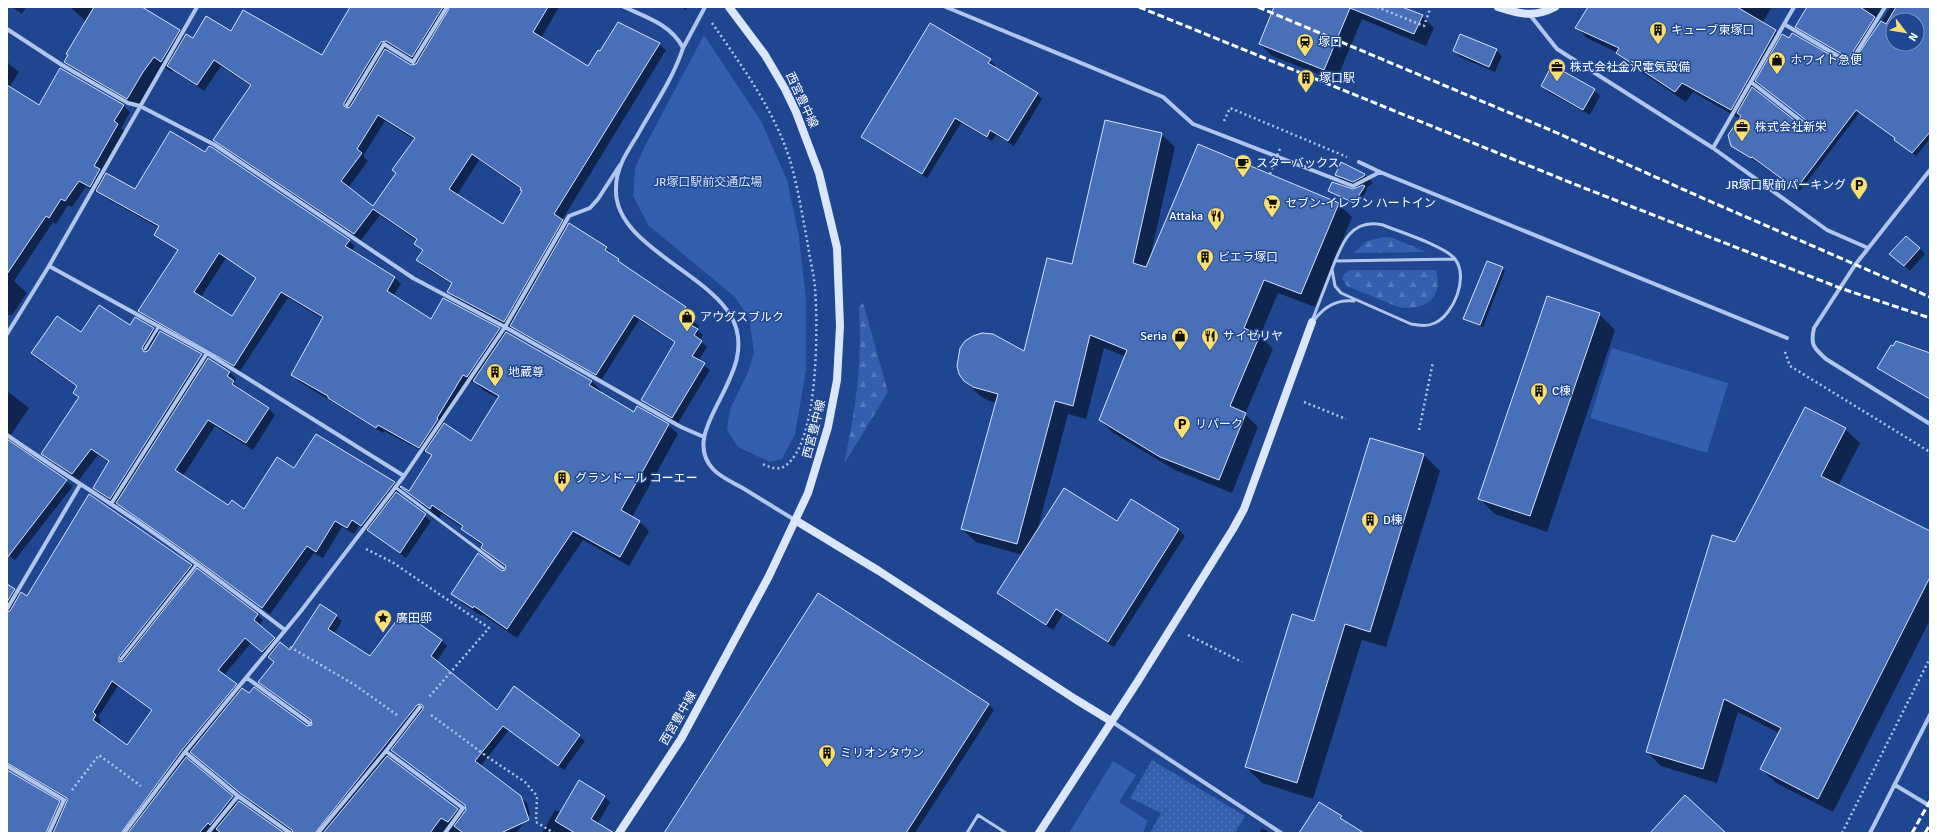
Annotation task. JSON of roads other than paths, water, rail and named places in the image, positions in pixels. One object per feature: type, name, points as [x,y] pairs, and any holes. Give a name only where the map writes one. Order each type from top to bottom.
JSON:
[{"type":"street","points":[[7,333],[49,266],[197,7]]},
{"type":"street","points":[[348,104],[384,44],[413,62],[447,7]]},
{"type":"street","points":[[624,7],[665,26],[680,40],[684,48]]},
{"type":"street","name":"西宮豊中線","points":[[619,833],[681,739],[769,576],[808,493],[828,427],[837,380],[840,326],[837,248],[819,173],[786,90],[765,55],[729,7]]},
{"type":"street","points":[[946,7],[1163,97],[1193,124],[1353,186],[1380,172]]},
{"type":"street","points":[[1498,7],[1530,15],[1547,11],[1555,7]]},
{"type":"street","points":[[1713,148],[1794,7]]},
{"type":"street","points":[[1784,24],[1850,63],[1885,7]]},
{"type":"street","points":[[124,833],[185,752],[278,640],[404,476],[436,431],[505,326],[569,216],[590,208],[598,199],[620,165],[672,73],[704,9]]},
{"type":"street","points":[[1530,15],[1556,49],[1713,148],[1827,230],[1868,248]]},
{"type":"street","points":[[7,29],[62,65],[128,103],[140,106],[215,145],[413,278],[505,326],[681,427],[704,437]]},
{"type":"street","points":[[1751,82],[1809,127]]},
{"type":"street","points":[[1359,162],[1380,172],[1787,338]]},
{"type":"street","points":[[620,165],[616,187],[616,202],[621,216],[635,234],[721,302],[731,316],[736,328],[738,337],[738,354],[735,368],[722,396],[712,411],[704,437],[707,458],[713,469],[880,571],[1281,833]]},
{"type":"street","points":[[1930,170],[1868,248],[1814,328],[1812,344],[1826,359],[1930,424]]},
{"type":"street","points":[[49,266],[207,353],[404,476]]},
{"type":"street","points":[[1039,833],[1138,681],[1222,548],[1244,509],[1312,322]]},
{"type":"street","points":[[111,504],[207,353]]},
{"type":"street","points":[[7,435],[80,486],[111,504],[197,564],[285,630]]},
{"type":"street","points":[[7,609],[80,486]]},
{"type":"street","points":[[247,678],[309,723]]},
{"type":"street","points":[[318,833],[386,751],[420,707]]},
{"type":"street","points":[[1870,833],[1930,715]]},
{"type":"street","points":[[386,751],[463,808],[445,833]]},
{"type":"street","points":[[185,752],[238,796],[290,833]]},
{"type":"street","points":[[7,766],[64,800],[49,833]]},
{"type":"street","points":[[1895,785],[1930,806]]},
{"type":"street","points":[[208,833],[238,796]]},
{"type":"lane","points":[[1312,322],[1335,261],[1342,244],[1351,232],[1371,223],[1383,225],[1443,250],[1456,259],[1462,274],[1461,284],[1450,309],[1436,323],[1429,326],[1411,324],[1341,293],[1335,286],[1332,270]]},
{"type":"lane","points":[[1335,261],[1456,259]]},
{"type":"lane","points":[[1312,322],[1326,306],[1333,303],[1351,301],[1359,302]]},
{"type":"lane","points":[[145,349],[159,326]]},
{"type":"lane","points":[[395,487],[503,568]]},
{"type":"lane","points":[[121,659],[197,564]]},
{"type":"lane","points":[[967,833],[978,815],[1006,833]]},
{"type":"railway","points":[[1139,7],[1574,184],[1840,288],[1930,318]]},
{"type":"railway","points":[[1258,7],[1555,132],[1930,297]]},
{"type":"railway","points":[[1912,833],[1930,801]]},
{"type":"railway","points":[[1925,833],[1930,825]]},
{"type":"place","name":"キューブ東塚口","points":[[1658,45]]},
{"type":"place","name":"塚口","points":[[1305,57]]},
{"type":"place","name":"ホワイト急便","points":[[1777,75]]},
{"type":"place","name":"株式会社金沢電気設備","points":[[1557,82]]},
{"type":"place","name":"塚口駅","points":[[1306,93]]},
{"type":"place","name":"株式会社新栄","points":[[1742,142]]},
{"type":"place","name":"スターバックス","points":[[1243,178]]},
{"type":"place","name":"JR塚口駅前パーキング","points":[[1859,200]]},
{"type":"place","name":"セブン‐イレブン ハートイン","points":[[1272,218]]},
{"type":"place","name":"Attaka","points":[[1216,231]]},
{"type":"place","name":"ビエラ塚口","points":[[1205,272]]},
{"type":"place","name":"アウグスブルク","points":[[687,332]]},
{"type":"place","name":"Seria","points":[[1180,351]]},
{"type":"place","name":"サイゼリヤ","points":[[1210,351]]},
{"type":"place","name":"地蔵尊","points":[[495,387]]},
{"type":"place","name":"C棟","points":[[1539,406]]},
{"type":"place","name":"リパーク","points":[[1182,439]]},
{"type":"place","name":"グランドール コーエー","points":[[562,493]]},
{"type":"place","name":"D棟","points":[[1370,535]]},
{"type":"place","name":"廣田邸","points":[[383,633]]},
{"type":"place","name":"ミリオンタウン","points":[[827,768]]},
{"type":"park label","name":"JR塚口駅前交通広場","points":[[708,182]]}]
